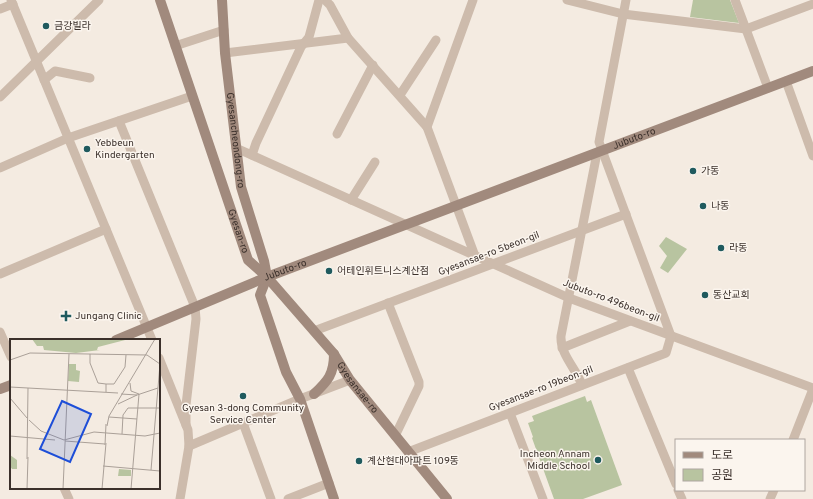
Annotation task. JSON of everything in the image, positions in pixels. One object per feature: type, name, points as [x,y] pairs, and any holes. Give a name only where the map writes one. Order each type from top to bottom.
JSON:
[{"type":"street","points":[[0,97],[99,0]]},
{"type":"street","name":"Gyesan-ro","points":[[160,0],[248,260],[267,277]]},
{"type":"street","name":"Gyesancheondong-ro","points":[[222,0],[225,53],[241,187],[264,261],[267,277]]},
{"type":"street","points":[[252,155],[256,142],[304,43],[309,37],[319,0]]},
{"type":"street","points":[[325,0],[330,5],[348,38],[427,127],[475,256]]},
{"type":"street","points":[[427,127],[474,0]]},
{"type":"street","points":[[567,0],[623,14],[746,29],[813,4]]},
{"type":"street","points":[[582,385],[578,374],[562,348],[561,336],[581,231],[599,152],[599,142],[626,0]]},
{"type":"street","points":[[735,0],[768,88]]},
{"type":"street","points":[[0,9],[12,2],[152,339]]},
{"type":"street","points":[[175,46],[224,30]]},
{"type":"street","points":[[225,53],[348,38]]},
{"type":"street","points":[[400,95],[436,40]]},
{"type":"street","points":[[337,134],[373,65]]},
{"type":"street","points":[[44,80],[55,71],[90,78]]},
{"type":"street","name":"Jubuto-ro","points":[[118,339],[267,277],[813,71]]},
{"type":"street","points":[[786,81],[813,156]]},
{"type":"street","points":[[0,168],[68,138],[192,96]]},
{"type":"street","points":[[119,121],[195,307],[196,319],[186,405],[186,425]]},
{"type":"street","name":"Jubuto-ro 496beon-gil","points":[[236,148],[569,298],[813,388]]},
{"type":"street","points":[[599,152],[626,214],[671,336]]},
{"type":"street","points":[[351,200],[375,162]]},
{"type":"street","name":"Gyesansae-ro 5beon-gil","points":[[314,331],[626,214]]},
{"type":"street","points":[[0,274],[106,229]]},
{"type":"street","points":[[267,277],[260,295],[286,372],[300,399],[334,499]]},
{"type":"street","name":"Gyesansae-ro","points":[[267,277],[334,354],[350,380],[447,499]]},
{"type":"street","points":[[388,303],[419,382],[419,386],[395,436]]},
{"type":"street","points":[[562,348],[630,321]]},
{"type":"street","points":[[0,332],[10,355]]},
{"type":"street","name":"Gyesansae-ro 19beon-gil","points":[[408,452],[666,353],[671,336]]},
{"type":"street","points":[[314,394],[325,384],[330,376],[334,366],[334,354]]},
{"type":"street","points":[[160,360],[188,430],[189,446],[180,499]]},
{"type":"street","points":[[628,368],[675,482]]},
{"type":"street","points":[[189,446],[300,399],[350,380]]},
{"type":"street","points":[[0,389],[10,384]]},
{"type":"street","points":[[793,439],[813,388]]},
{"type":"street","points":[[510,413],[543,499]]},
{"type":"street","points":[[244,423],[271,499]]},
{"type":"street","points":[[288,499],[329,483]]},
{"type":"street","points":[[64,489],[69,499]]},
{"type":"green space","points":[[693,0],[730,0],[739,23],[690,17]]},
{"type":"green space","points":[[666,237],[687,249],[668,273],[660,268],[667,256],[659,246]]},
{"type":"green space","points":[[585,396],[587,402],[591,400],[622,485],[583,499],[554,499],[528,423],[534,421],[532,416]]},
{"type":"place","name":"금강빌라","points":[[46,26]]},
{"type":"place","name":"Yebbeun Kindergarten","points":[[87,149]]},
{"type":"place","name":"가동","points":[[693,171]]},
{"type":"place","name":"나동","points":[[703,206]]},
{"type":"place","name":"라동","points":[[721,248]]},
{"type":"place","name":"어테인휘트니스계산점","points":[[329,271]]},
{"type":"place","name":"동산교회","points":[[705,295]]},
{"type":"place","name":"Jungang Clinic","points":[[66,316]]},
{"type":"place","name":"Gyesan 3-dong Community Service Center","points":[[243,396]]},
{"type":"place","name":"Incheon Annam Middle School","points":[[598,460]]},
{"type":"place","name":"계산현대아파트 109동","points":[[359,461]]}]
